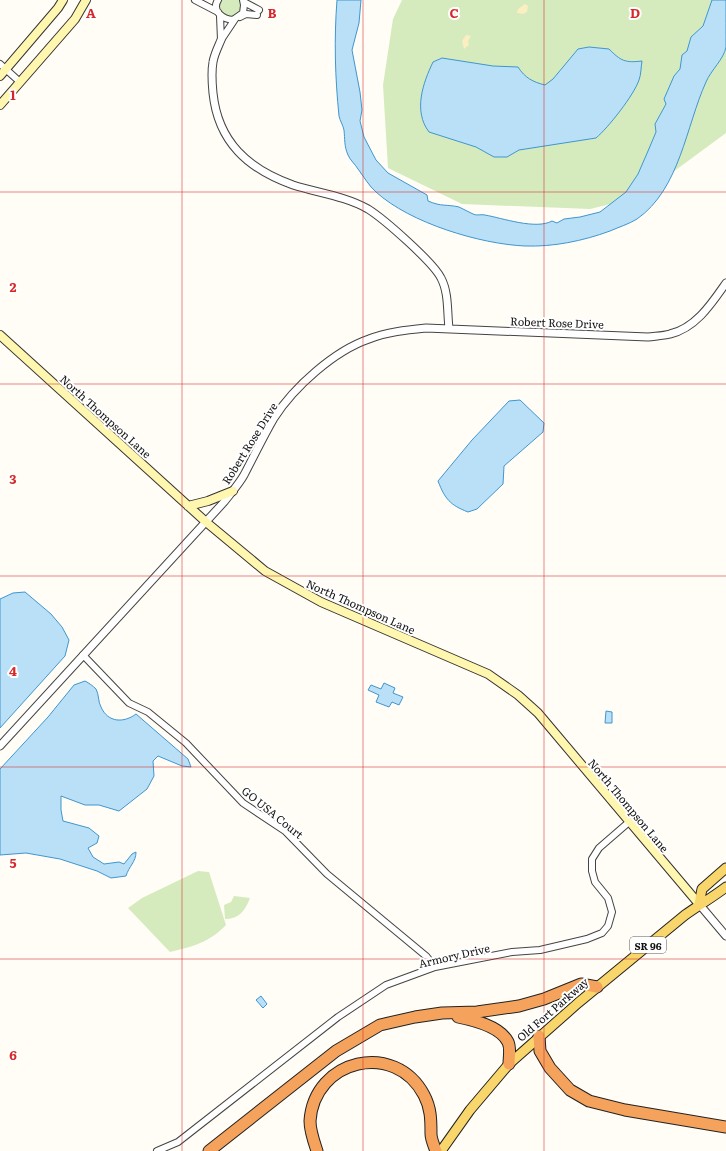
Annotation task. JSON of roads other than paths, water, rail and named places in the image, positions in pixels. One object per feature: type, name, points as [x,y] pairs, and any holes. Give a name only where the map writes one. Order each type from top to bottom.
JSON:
[{"type":"highway","points":[[209,1151],[336,1050],[380,1025],[415,1016],[442,1013],[477,1012],[520,1006],[544,999],[581,984],[597,987]]},
{"type":"highway","points":[[415,1016],[454,1016],[479,1022],[504,1037],[508,1042],[509,1064]]},
{"type":"highway","points":[[539,1036],[540,1051],[550,1068],[570,1090],[589,1101],[624,1110],[726,1127]]},
{"type":"highway","points":[[317,1151],[312,1138],[310,1122],[312,1108],[318,1093],[326,1081],[334,1075],[360,1062],[390,1065],[403,1072],[415,1082],[424,1095],[429,1107],[432,1124],[431,1135],[436,1151]]},
{"type":"main road","points":[[0,76],[3,67],[58,8],[63,0]]},
{"type":"main road","points":[[0,105],[75,20],[86,0]]},
{"type":"main road","name":"North Thompson Lane","points":[[0,335],[188,506],[265,571],[291,587],[321,602],[488,674],[518,695],[538,713],[699,904]]},
{"type":"main road","points":[[188,506],[208,502],[233,491]]},
{"type":"main road","points":[[699,904],[702,889],[726,868]]},
{"type":"main road","name":"Old Fort Parkway","points":[[441,1151],[470,1110],[509,1064],[539,1036],[699,904],[712,898],[726,887]]},
{"type":"street","points":[[196,0],[226,20],[258,12],[243,1]]},
{"type":"street","points":[[218,0],[216,3],[222,21],[221,40]]},
{"type":"street","points":[[243,1],[244,10],[221,40],[213,61],[214,104],[216,115],[223,131],[237,151],[246,160],[276,177],[293,185],[346,200],[368,209],[385,222],[413,247],[440,276],[447,297],[449,328]]},
{"type":"street","points":[[3,67],[20,82]]},
{"type":"street","name":"Robert Rose Drive","points":[[0,746],[233,491],[243,476],[275,417],[314,375],[338,355],[368,339],[394,332],[426,328],[648,337],[670,334],[693,323],[710,306],[726,283]]},
{"type":"street","name":"GO USA Court","points":[[83,654],[129,703],[148,712],[186,743],[243,803],[285,831],[327,874],[426,956],[435,967]]},
{"type":"street","name":"Armory Drive","points":[[156,1151],[178,1142],[345,1012],[386,985],[435,967],[512,952],[540,950],[587,939],[602,933],[608,926],[612,912],[608,898],[595,882],[592,871],[592,859],[599,848],[629,822]]},
{"type":"street","points":[[699,904],[726,936]]},
{"type":"water","points":[[337,0],[361,0],[359,23],[352,50],[360,92],[362,110],[360,121],[364,137],[376,160],[388,173],[427,195],[428,201],[437,204],[459,207],[474,215],[485,215],[528,224],[552,221],[557,223],[564,219],[600,212],[626,192],[638,174],[656,132],[655,124],[666,104],[664,99],[674,76],[680,69],[682,55],[687,51],[691,37],[703,26],[712,0],[726,0],[726,47],[723,56],[706,82],[680,156],[672,174],[663,191],[651,206],[637,219],[610,231],[568,243],[536,246],[507,244],[488,241],[446,230],[407,213],[390,203],[373,190],[350,159],[346,149],[344,130],[339,116],[335,44]]},
{"type":"water","points":[[589,47],[609,49],[620,59],[627,61],[642,61],[640,78],[632,94],[614,119],[596,138],[519,150],[507,157],[494,157],[476,147],[429,132],[424,124],[421,115],[421,97],[433,62],[442,58],[493,66],[518,67],[523,74],[530,79],[545,85],[553,79],[578,49]]},
{"type":"water","points":[[520,400],[544,423],[543,432],[504,466],[503,484],[477,509],[468,512],[452,504],[446,497],[438,481],[472,440],[509,401]]},
{"type":"water","points":[[25,592],[51,614],[62,627],[69,640],[65,656],[0,728],[0,599],[13,593]]},
{"type":"water","points":[[85,681],[96,689],[100,705],[108,716],[112,719],[121,720],[136,714],[188,759],[191,767],[182,766],[158,756],[153,761],[154,776],[147,789],[119,811],[99,805],[85,805],[61,796],[63,821],[89,828],[99,836],[97,843],[88,848],[93,857],[104,864],[119,862],[124,864],[132,854],[136,852],[135,859],[126,876],[111,878],[97,871],[60,859],[26,853],[0,855],[0,769],[48,717],[74,685]]},
{"type":"water","points":[[384,683],[395,688],[393,693],[403,697],[399,705],[392,702],[389,707],[376,702],[379,695],[368,690],[371,685],[381,689]]},
{"type":"water","points":[[606,711],[612,712],[612,723],[605,723]]},
{"type":"water","points":[[261,996],[267,1004],[263,1008],[256,1000]]}]
